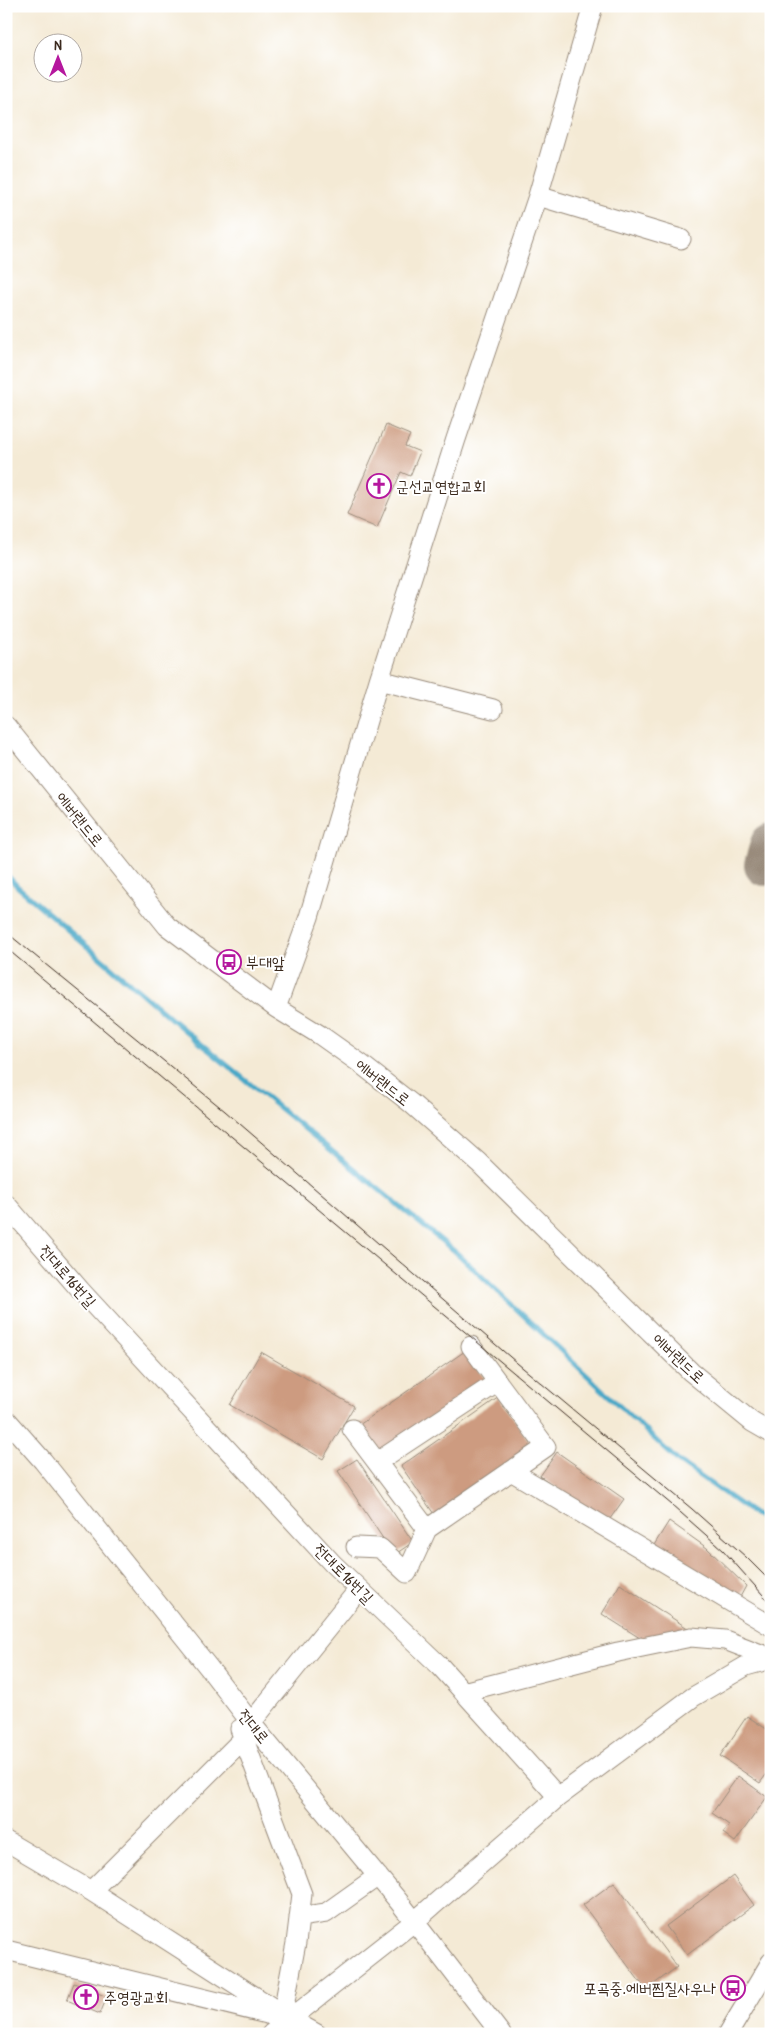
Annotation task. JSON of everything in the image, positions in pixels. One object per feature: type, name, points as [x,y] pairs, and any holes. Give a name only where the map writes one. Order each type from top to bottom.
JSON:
[{"type":"street","points":[[276,1008],[309,917],[379,680],[456,440],[538,196],[594,6]]},
{"type":"street","points":[[538,196],[681,239]]},
{"type":"street","points":[[379,680],[493,708]]},
{"type":"street","name":"에버랜드로","points":[[6,726],[168,926],[276,1008],[334,1044],[419,1111],[479,1162],[691,1372],[752,1422],[771,1433]]},
{"type":"street","name":"전대로16번길","points":[[6,1204],[87,1298],[333,1564],[440,1666],[558,1797]]},
{"type":"street","points":[[356,1547],[380,1548],[407,1573],[427,1529],[546,1447],[471,1346]]},
{"type":"street","points":[[377,1462],[498,1382]]},
{"type":"street","name":"전대로","points":[[6,1419],[43,1460],[209,1668],[247,1730],[378,1876],[501,2034]]},
{"type":"street","points":[[352,1429],[427,1529]]},
{"type":"street","points":[[511,1471],[771,1626]]},
{"type":"street","points":[[91,1891],[247,1730],[358,1589]]},
{"type":"street","points":[[463,1692],[618,1652],[691,1637],[725,1640],[771,1659]]},
{"type":"street","points":[[271,2034],[414,1921],[558,1797],[693,1697],[746,1666],[771,1659]]},
{"type":"street","points":[[247,1730],[270,1813],[302,1894],[285,2001],[290,2020]]},
{"type":"street","points":[[6,1841],[91,1891],[290,2020],[317,2034]]},
{"type":"street","points":[[299,1917],[326,1914],[378,1876]]},
{"type":"street","points":[[6,1950],[290,2020]]},
{"type":"street","points":[[728,2034],[771,1962]]},
{"type":"building","points":[[386,425],[410,435],[405,446],[420,452],[410,476],[401,472],[377,528],[347,515]]},
{"type":"building","points":[[465,1351],[486,1380],[379,1455],[359,1425]]},
{"type":"building","points":[[261,1352],[354,1406],[323,1459],[230,1405]]},
{"type":"building","points":[[499,1397],[534,1448],[436,1517],[401,1466]]},
{"type":"building","points":[[557,1452],[624,1499],[607,1523],[540,1476]]},
{"type":"building","points":[[357,1459],[413,1542],[394,1555],[338,1471]]},
{"type":"building","points":[[669,1521],[707,1548],[746,1586],[739,1599],[651,1550]]},
{"type":"building","points":[[620,1584],[689,1629],[643,1640],[602,1614]]},
{"type":"building","points":[[747,1716],[771,1732],[771,1768],[760,1783],[720,1756]]},
{"type":"building","points":[[738,1776],[767,1797],[735,1842],[723,1833],[729,1825],[712,1813]]},
{"type":"building","points":[[733,1876],[754,1905],[687,1955],[666,1926]]},
{"type":"building","points":[[614,1882],[677,1967],[646,1990],[583,1905]]},
{"type":"building","points":[[74,1983],[107,1997],[100,2014],[67,2000]]},
{"type":"waterway","points":[[6,874],[18,887],[183,1029],[459,1255],[678,1461],[771,1526]]},
{"type":"taxiway","points":[[765,865],[771,844]]},
{"type":"tram line","points":[[6,932],[225,1111],[517,1363],[692,1509],[771,1582]]},
{"type":"tram line","points":[[6,948],[672,1505],[723,1550],[771,1604]]},
{"type":"place","name":"군선교연합교회","points":[[379,486]]},
{"type":"place","name":"부대앞","points":[[229,962]]},
{"type":"place","name":"포곡중.에버찜질사우나","points":[[733,1988]]},
{"type":"place","name":"주영광교회","points":[[86,1997]]}]
